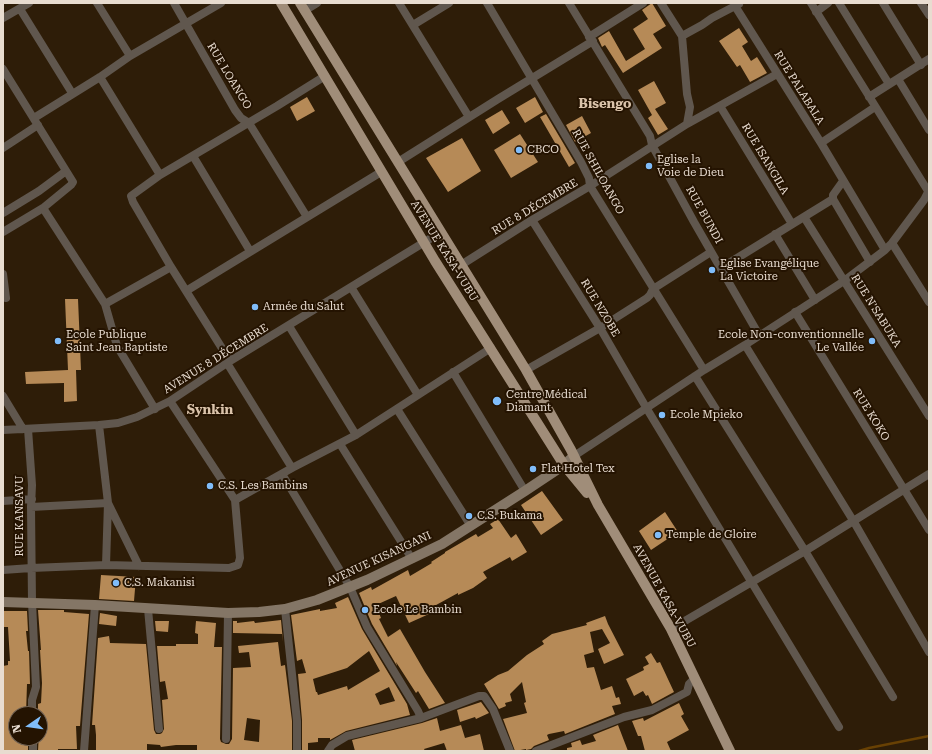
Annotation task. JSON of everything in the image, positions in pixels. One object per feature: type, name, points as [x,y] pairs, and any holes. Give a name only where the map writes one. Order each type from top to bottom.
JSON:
[{"type":"main road","name":"AVENUE KASA-VUBU","points":[[281,3],[326,76],[381,172],[564,465],[598,505]]},
{"type":"main road","name":"AVENUE KASA-VUBU","points":[[302,7],[526,370],[574,456],[598,505],[671,629],[730,751]]},
{"type":"street","points":[[3,18],[28,3]]},
{"type":"street","points":[[97,3],[130,56]]},
{"type":"street","name":"RUE LOANGO","points":[[174,3],[235,110],[240,118],[249,123],[307,217]]},
{"type":"street","points":[[34,118],[130,56],[221,3]]},
{"type":"street","points":[[302,7],[316,3]]},
{"type":"street","points":[[399,3],[469,117]]},
{"type":"street","points":[[413,25],[448,3]]},
{"type":"street","name":"RUE SHILOANGO","points":[[487,3],[581,162],[589,178],[590,186],[704,370]]},
{"type":"street","name":"RUE BUNDI","points":[[569,3],[650,136],[652,146],[759,335]]},
{"type":"street","points":[[398,162],[532,78],[643,3]]},
{"type":"street","points":[[661,3],[682,36],[687,94],[690,107],[687,124]]},
{"type":"street","points":[[574,456],[694,376],[844,281],[885,250],[927,203],[929,191],[811,3]]},
{"type":"street","points":[[816,12],[828,3]]},
{"type":"street","points":[[839,3],[889,84]]},
{"type":"street","points":[[883,3],[921,65]]},
{"type":"street","points":[[921,3],[929,15]]},
{"type":"street","points":[[682,36],[737,4]]},
{"type":"street","name":"RUE PALABALA","points":[[737,4],[777,74],[821,143],[885,250]]},
{"type":"street","points":[[20,9],[72,93]]},
{"type":"street","points":[[869,97],[929,60]]},
{"type":"street","points":[[3,69],[72,180],[72,185],[43,208],[3,232]]},
{"type":"street","name":"RUE 8 DÉCEMBRE","points":[[461,265],[532,220],[590,186],[687,124],[777,74]]},
{"type":"street","points":[[100,76],[160,176]]},
{"type":"street","points":[[292,468],[186,291],[170,267],[131,196],[192,156],[326,76]]},
{"type":"street","points":[[898,79],[929,130]]},
{"type":"street","name":"RUE ISANGILA","points":[[720,106],[792,224]]},
{"type":"street","points":[[821,143],[875,107]]},
{"type":"street","points":[[3,148],[38,125]]},
{"type":"street","points":[[192,156],[250,251]]},
{"type":"street","points":[[3,213],[39,191],[66,171]]},
{"type":"street","points":[[186,291],[381,172]]},
{"type":"street","points":[[843,181],[833,195],[833,199],[870,262]]},
{"type":"street","points":[[721,268],[833,199]]},
{"type":"street","points":[[43,208],[105,304],[117,346],[155,409]]},
{"type":"street","name":"RUE N'SABUKA","points":[[804,217],[929,416]]},
{"type":"street","name":"RUE NZOBE","points":[[532,220],[600,328],[839,727]]},
{"type":"street","name":"AVENUE 8 DÉCEMBRE","points":[[3,430],[99,425],[129,420],[155,409],[441,232]]},
{"type":"street","points":[[775,234],[815,300]]},
{"type":"street","points":[[892,243],[929,302]]},
{"type":"street","points":[[526,370],[600,328],[647,298],[653,289],[711,252]]},
{"type":"street","points":[[105,304],[170,267]]},
{"type":"street","points":[[3,274],[6,298]]},
{"type":"street","points":[[352,287],[418,395]]},
{"type":"street","name":"RUE KOKO","points":[[795,312],[929,530]]},
{"type":"street","points":[[289,326],[356,435]]},
{"type":"street","points":[[745,345],[854,522],[929,652]]},
{"type":"street","points":[[234,500],[356,435],[491,348]]},
{"type":"street","points":[[453,372],[525,491]]},
{"type":"street","points":[[694,376],[805,551],[893,697]]},
{"type":"street","name":"RUE KANSAVU","points":[[3,396],[25,429],[32,485],[31,568],[36,686],[32,706]]},
{"type":"street","points":[[3,570],[106,565],[228,568],[238,566],[240,558],[234,500],[170,401]]},
{"type":"street","points":[[397,409],[471,526]]},
{"type":"street","points":[[99,425],[108,503],[106,565]]},
{"type":"street","points":[[340,444],[412,559]]},
{"type":"street","name":"AVENUE KISANGANI","points":[[3,602],[95,605],[228,613],[285,609],[317,600],[350,587],[442,544],[564,465],[574,456]]},
{"type":"street","points":[[282,474],[350,587],[367,627],[421,718]]},
{"type":"street","points":[[671,629],[854,522],[929,474]]},
{"type":"street","points":[[3,501],[31,503],[108,503]]},
{"type":"street","points":[[108,503],[139,566]]},
{"type":"street","points":[[84,751],[95,605]]},
{"type":"street","points":[[148,609],[159,729]]},
{"type":"street","points":[[285,609],[298,721],[297,751]]},
{"type":"street","points":[[226,739],[228,613]]},
{"type":"street","points":[[536,751],[624,717],[652,710],[687,692],[689,684],[695,678]]},
{"type":"street","points":[[328,751],[332,745],[347,736],[421,718],[479,696],[484,696],[493,709],[510,751]]},
{"type":"building","points":[[652,3],[666,26],[653,34],[662,48],[623,73],[605,45],[602,47],[598,38],[609,31],[626,61],[645,49],[633,29],[648,19],[642,10]]},
{"type":"building","points":[[739,28],[748,42],[742,46],[751,61],[757,57],[767,73],[750,82],[740,65],[737,67],[719,41]]},
{"type":"building","points":[[654,81],[666,103],[655,109],[668,129],[658,135],[648,118],[652,115],[638,90]]},
{"type":"building","points":[[307,97],[315,111],[297,121],[290,107]]},
{"type":"building","points":[[535,97],[543,112],[525,123],[516,108]]},
{"type":"building","points":[[502,110],[510,123],[493,134],[485,120]]},
{"type":"building","name":"CBCO","points":[[546,114],[575,163],[569,167],[540,117]]},
{"type":"building","points":[[582,116],[591,133],[575,142],[566,125]]},
{"type":"building","name":"CBCO","points":[[520,134],[538,162],[511,178],[494,150]]},
{"type":"building","points":[[462,138],[481,171],[448,192],[426,158]]},
{"type":"building","points":[[65,299],[78,299],[81,370],[76,370],[77,401],[64,402],[64,383],[26,384],[25,372],[68,370]]},
{"type":"building","points":[[542,491],[563,520],[541,535],[521,505]]},
{"type":"building","points":[[665,512],[678,532],[651,550],[639,531]]},
{"type":"building","points":[[498,519],[511,538],[516,534],[527,552],[512,561],[510,557],[483,572],[487,578],[473,588],[458,595],[458,593],[427,610],[429,614],[409,623],[396,596],[376,605],[381,618],[379,619],[388,637],[400,629],[445,703],[429,709],[418,691],[416,693],[396,662],[397,666],[372,624],[359,593],[371,587],[372,590],[408,570],[410,576],[432,563],[431,562],[445,552],[476,534],[478,537],[493,528],[490,524]]},
{"type":"building","points":[[101,575],[136,577],[134,601],[99,599]]},
{"type":"building","points":[[348,597],[362,629],[407,704],[410,715],[346,731],[330,740],[330,738],[318,738],[318,742],[308,743],[308,751],[302,751],[302,720],[298,674],[306,673],[302,659],[297,661],[291,615],[320,609],[320,611],[337,608],[335,603]],"holes":[[[369,651],[380,671],[348,690],[347,686],[318,695],[313,679],[347,668]],[[389,687],[395,701],[380,705],[375,694]]]},
{"type":"building","points":[[38,610],[64,610],[64,612],[89,614],[80,726],[76,726],[77,749],[38,751],[38,746],[48,746],[48,706],[38,706],[38,704],[41,703],[41,650]]},
{"type":"building","points":[[3,611],[27,611],[28,631],[26,631],[29,651],[30,684],[27,684],[26,706],[8,706],[8,746],[28,746],[28,751],[3,751],[3,666],[8,665],[8,661],[10,661],[8,627],[4,627]]},
{"type":"building","points":[[100,613],[117,616],[116,626],[99,624]]},
{"type":"building","points":[[605,616],[624,655],[604,664],[598,649],[610,643],[602,629],[590,632],[594,652],[584,655],[587,668],[594,667],[601,690],[612,686],[616,698],[619,697],[621,704],[612,706],[615,714],[565,734],[564,731],[549,734],[547,735],[549,740],[534,746],[531,749],[515,751],[503,719],[527,713],[524,703],[526,702],[522,682],[510,694],[512,701],[505,703],[506,706],[499,709],[484,684],[498,675],[508,671],[527,655],[544,644],[542,641],[552,634],[587,625],[586,623]]},
{"type":"building","points":[[281,620],[283,642],[282,634],[233,633],[233,621],[237,621],[237,623],[254,621],[255,623]]},
{"type":"building","points":[[155,621],[169,621],[168,632],[156,631]]},
{"type":"building","points":[[196,621],[216,623],[214,647],[222,647],[220,739],[221,742],[226,744],[229,744],[232,739],[233,668],[251,667],[249,652],[239,653],[238,646],[278,642],[281,666],[285,665],[292,721],[292,751],[197,751],[197,745],[161,747],[160,745],[147,744],[147,751],[96,751],[95,725],[92,725],[98,638],[109,636],[110,643],[146,644],[154,730],[156,734],[160,734],[164,729],[162,700],[168,699],[165,681],[160,682],[157,646],[198,644],[198,634],[195,633]],"holes":[[[247,718],[260,720],[259,742],[244,740]]]},
{"type":"building","points":[[651,653],[657,663],[660,662],[674,692],[652,704],[648,695],[646,696],[643,691],[634,696],[626,679],[644,670],[643,667],[649,664],[645,657]]},
{"type":"building","points":[[481,702],[489,713],[476,719],[475,717],[460,722],[457,710]]},
{"type":"building","points":[[679,703],[684,714],[681,716],[689,730],[667,742],[671,751],[645,751],[641,736],[638,736],[632,721],[643,718],[644,721]]},
{"type":"building","points":[[437,718],[440,731],[461,725],[465,738],[480,734],[484,751],[447,751],[444,743],[424,749],[425,751],[355,751],[352,740]]},
{"type":"building","points":[[618,725],[628,751],[567,751],[567,748],[572,747],[571,743],[580,740],[582,745],[596,741],[593,735]]},
{"type":"waterway","points":[[859,751],[929,736]]},
{"type":"place","name":"CBCO","points":[[519,150]]},
{"type":"place","name":"Eglise la Voie de Dieu","points":[[649,166]]},
{"type":"place","name":"Eglise Evangélique La Victoire","points":[[712,270]]},
{"type":"place","name":"Armée du Salut","points":[[255,307]]},
{"type":"place","name":"Ecole Publique Saint Jean Baptiste","points":[[58,341]]},
{"type":"place","name":"Ecole Non-conventionnelle Le Vallée","points":[[872,341]]},
{"type":"place","name":"Centre Médical Diamant","points":[[497,401]]},
{"type":"place","name":"Ecole Mpieko","points":[[662,415]]},
{"type":"place","name":"Flat Hotel Tex","points":[[533,469]]},
{"type":"place","name":"C.S. Les Bambins","points":[[210,486]]},
{"type":"place","name":"C.S. Bukama","points":[[469,516]]},
{"type":"place","name":"Temple de Gloire","points":[[658,535]]},
{"type":"place","name":"C.S. Makanisi","points":[[116,583]]},
{"type":"place","name":"Ecole Le Bambin","points":[[365,610]]},
{"type":"district","name":"Bisengo","points":[[605,104]]},
{"type":"district","name":"Synkin","points":[[210,410]]}]
